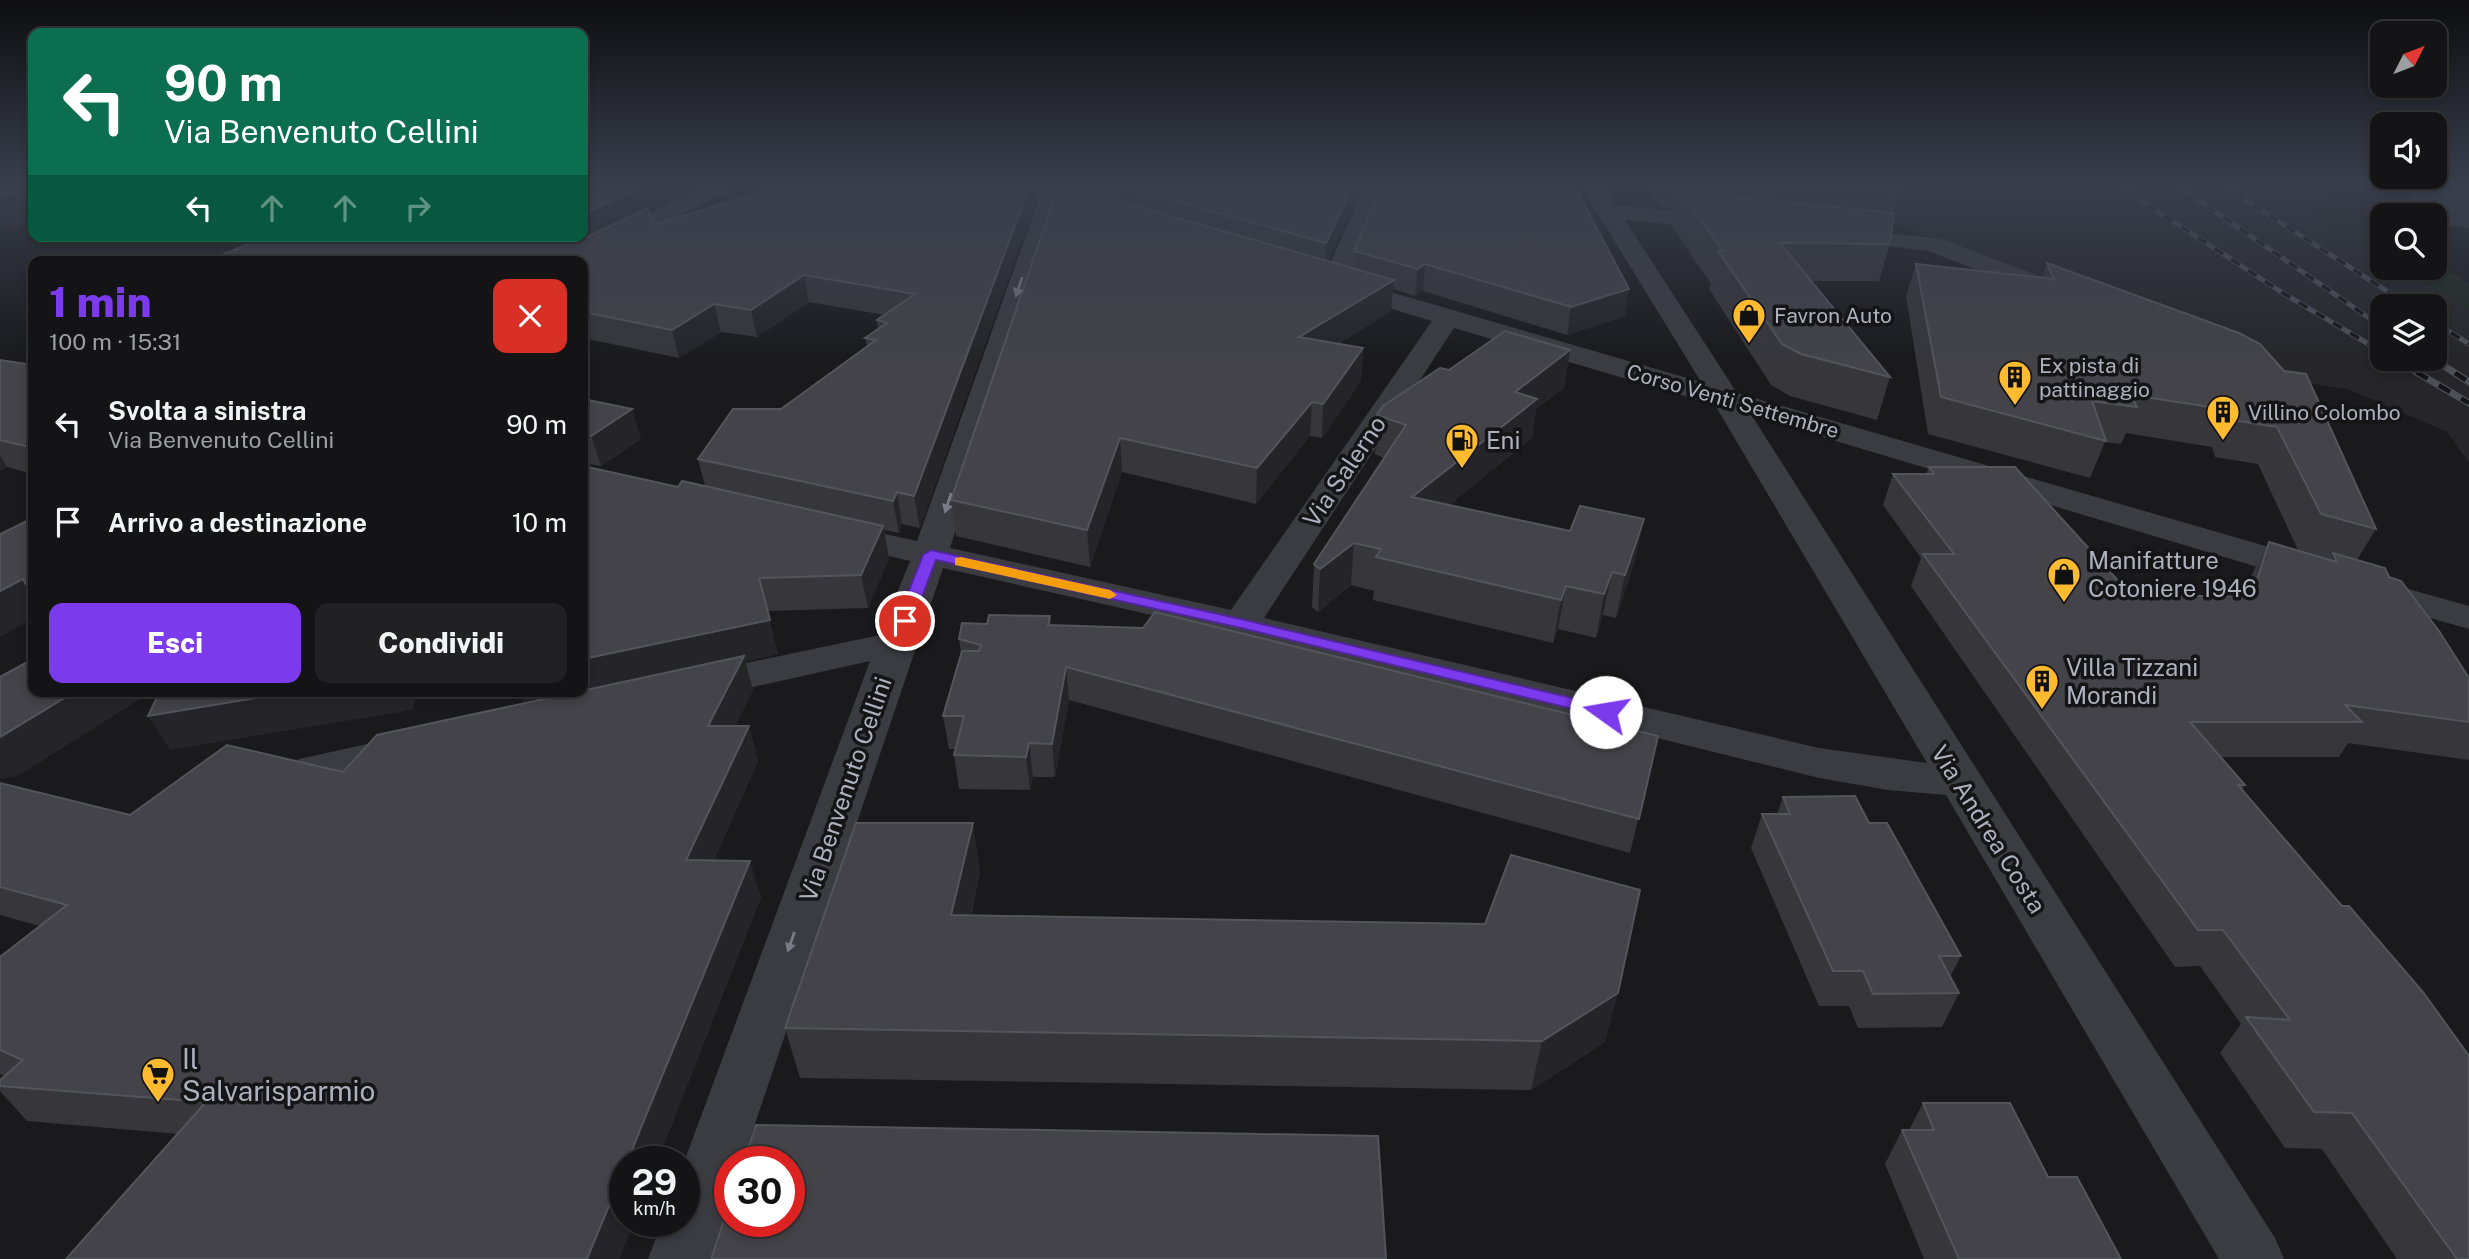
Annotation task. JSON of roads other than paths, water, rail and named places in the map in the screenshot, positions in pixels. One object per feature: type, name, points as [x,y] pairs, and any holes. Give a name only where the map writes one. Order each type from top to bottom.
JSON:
[{"type":"street","points":[[583,256],[611,242]]},
{"type":"street","name":"Via Benvenuto Cellini","points":[[679,1259],[896,643],[931,555],[1035,242]]},
{"type":"street","points":[[1334,284],[1352,242]]},
{"type":"street","name":"Via Andrea Costa","points":[[1627,242],[1727,399],[2253,1259]]},
{"type":"street","points":[[1911,242],[1932,244],[2083,302]]},
{"type":"street","name":"Corso Venti Settembre","points":[[1308,276],[2469,618]]},
{"type":"street","name":"Via Salerno","points":[[1241,624],[1447,318]]},
{"type":"street","points":[[797,524],[1241,624],[1819,763],[1898,777],[1959,781]]},
{"type":"street","points":[[662,694],[896,643]]},
{"type":"street","points":[[314,770],[434,744]]},
{"type":"railway","points":[[2204,242],[2370,345]]},
{"type":"railway","points":[[2259,242],[2370,319]]},
{"type":"railway","points":[[2310,242],[2391,294]]},
{"type":"railway","points":[[2447,330],[2469,344]]},
{"type":"railway","points":[[2447,368],[2469,382]]},
{"type":"railway","points":[[2414,371],[2469,403]]},
{"type":"place","name":"Favron Auto","points":[[1749,345]]},
{"type":"place","name":"Ex pista di pattinaggio","points":[[2015,407]]},
{"type":"place","name":"Villino Colombo","points":[[2223,442]]},
{"type":"place","name":"Eni","points":[[1462,470]]},
{"type":"place","name":"Manifatture Cotoniere 1946","points":[[2064,604]]},
{"type":"place","name":"Villa Tizzani Morandi","points":[[2042,711]]},
{"type":"place","name":"Il Salvarisparmio","points":[[158,1104]]}]
